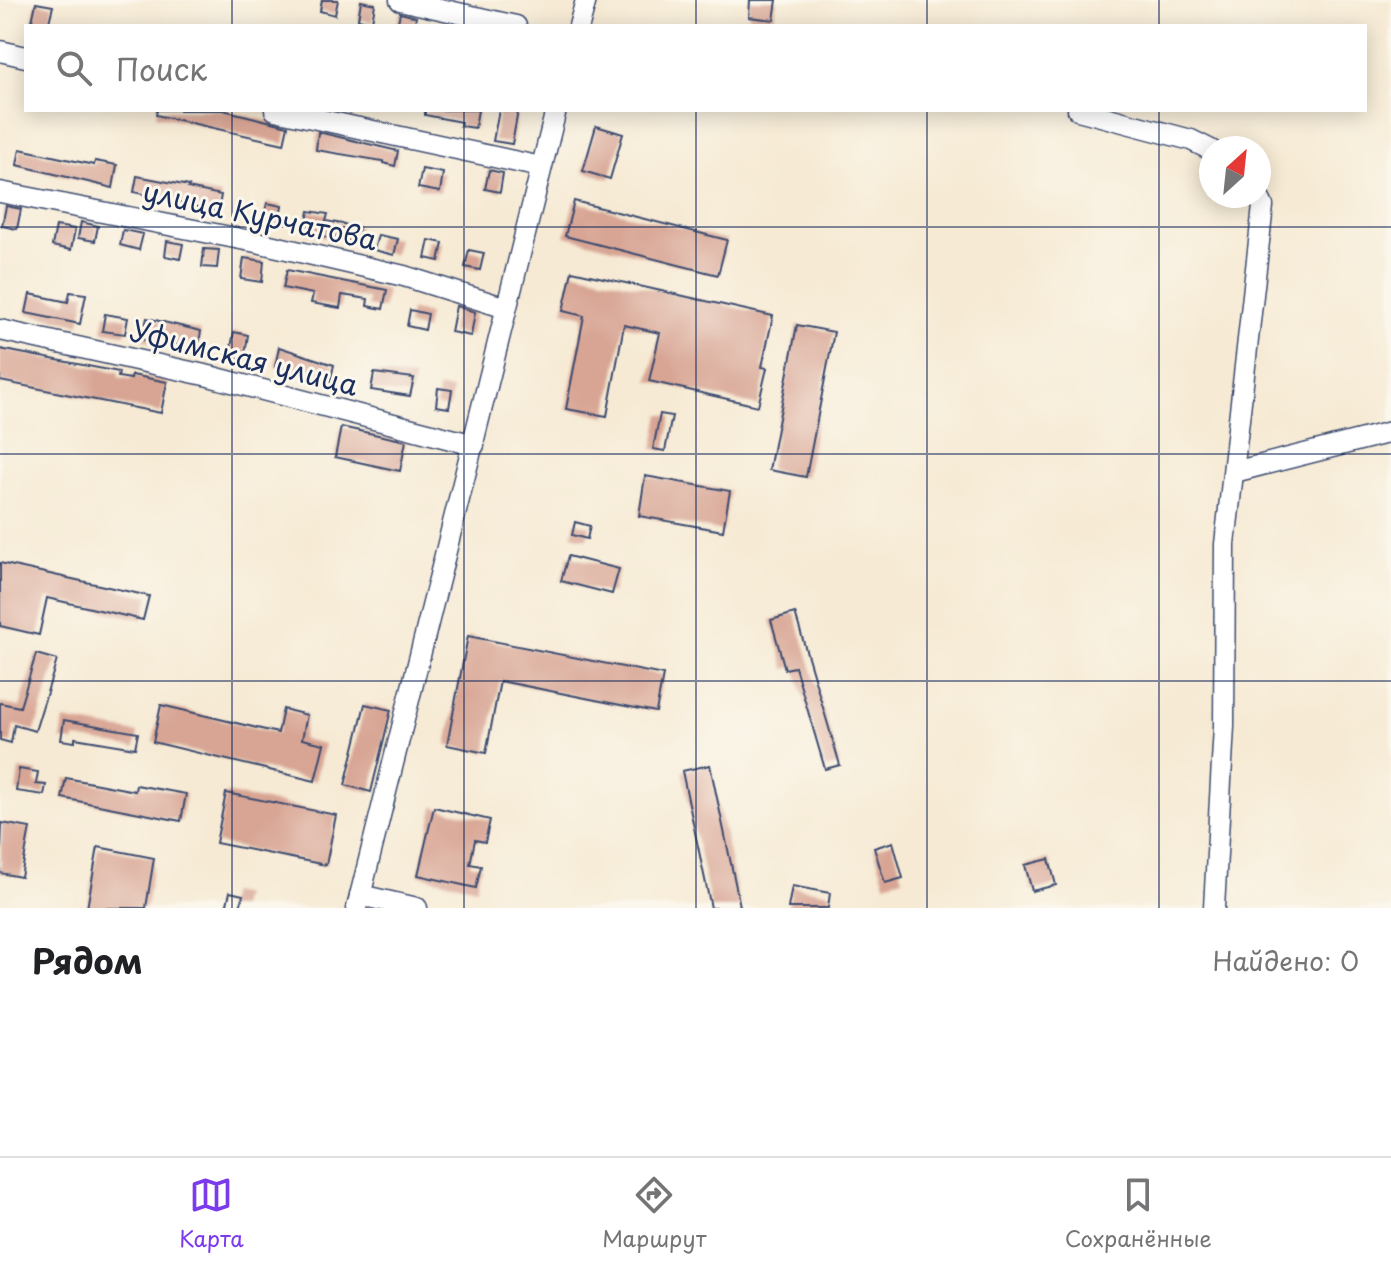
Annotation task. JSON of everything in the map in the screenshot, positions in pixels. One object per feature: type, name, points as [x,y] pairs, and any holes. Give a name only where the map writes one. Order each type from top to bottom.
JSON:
[{"type":"street","points":[[400,0],[507,24]]},
{"type":"street","points":[[580,24],[586,0]]},
{"type":"street","points":[[0,51],[24,57]]},
{"type":"street","points":[[284,112],[541,167]]},
{"type":"street","points":[[417,908],[358,902],[555,112]]},
{"type":"street","points":[[1086,112],[1199,144]]},
{"type":"street","name":"улица Курчатова","points":[[0,192],[261,243],[390,273],[506,308]]},
{"type":"street","points":[[1214,908],[1224,726],[1225,544],[1263,208]]},
{"type":"street","name":"Уфимская улица","points":[[0,330],[209,376],[474,445]]},
{"type":"street","points":[[1234,472],[1391,432]]},
{"type":"building","points":[[322,0],[338,0],[335,15],[320,11]]},
{"type":"building","points":[[750,0],[777,0],[774,20],[749,17]]},
{"type":"building","points":[[361,1],[375,4],[372,22],[358,19]]},
{"type":"building","points":[[36,3],[53,6],[48,24],[31,24]]},
{"type":"building","points":[[400,13],[416,17],[414,24],[397,24]]},
{"type":"building","points":[[157,112],[231,112],[288,126],[284,144],[156,115]]},
{"type":"building","points":[[425,112],[478,112],[475,128],[425,115]]},
{"type":"building","points":[[499,112],[518,112],[512,144],[493,141]]},
{"type":"building","points":[[596,126],[623,134],[610,179],[583,171]]},
{"type":"building","points":[[318,132],[398,151],[395,166],[383,161],[316,150]]},
{"type":"building","points":[[20,149],[94,165],[95,161],[117,165],[113,188],[17,165]]},
{"type":"building","points":[[422,169],[443,173],[440,192],[418,188]]},
{"type":"building","points":[[489,170],[503,173],[500,192],[485,189]]},
{"type":"building","points":[[137,176],[221,195],[218,212],[134,192]]},
{"type":"building","points":[[574,201],[727,240],[718,275],[565,236]]},
{"type":"building","points":[[267,203],[282,206],[278,224],[263,221]]},
{"type":"building","points":[[6,206],[21,209],[17,229],[2,226]]},
{"type":"building","points":[[309,211],[328,214],[326,221],[359,227],[355,243],[305,233]]},
{"type":"building","points":[[81,222],[98,226],[95,241],[78,238]]},
{"type":"building","points":[[56,226],[75,229],[71,250],[52,246]]},
{"type":"building","points":[[123,230],[143,234],[139,250],[120,245]]},
{"type":"building","points":[[378,235],[398,239],[394,255],[374,250]]},
{"type":"building","points":[[429,240],[443,243],[439,261],[425,258]]},
{"type":"building","points":[[167,241],[183,244],[180,259],[165,256]]},
{"type":"building","points":[[204,249],[219,250],[217,268],[202,267]]},
{"type":"building","points":[[469,250],[484,253],[480,270],[465,267]]},
{"type":"building","points":[[244,258],[264,261],[262,282],[241,279]]},
{"type":"building","points":[[287,270],[387,290],[383,309],[367,306],[368,299],[342,295],[340,308],[311,303],[313,294],[283,288]]},
{"type":"building","points":[[572,271],[773,316],[762,367],[767,368],[758,406],[649,381],[660,333],[624,325],[607,416],[566,409],[584,316],[563,311]]},
{"type":"building","points":[[70,292],[86,294],[80,324],[26,313],[30,294],[68,302]]},
{"type":"building","points":[[456,306],[475,312],[471,336],[451,332]]},
{"type":"building","points":[[410,310],[428,314],[425,330],[407,326]]},
{"type":"building","points":[[105,314],[128,318],[125,334],[102,331]]},
{"type":"building","points":[[147,318],[201,331],[198,349],[168,343],[167,346],[142,339]]},
{"type":"building","points":[[797,325],[834,332],[806,477],[769,470]]},
{"type":"building","points":[[234,332],[248,335],[244,360],[229,358]]},
{"type":"building","points":[[279,347],[334,365],[330,382],[275,367]]},
{"type":"building","points":[[0,349],[119,372],[118,377],[131,379],[132,375],[167,382],[161,413],[0,381]]},
{"type":"building","points":[[374,373],[414,378],[410,396],[371,390]]},
{"type":"building","points":[[438,388],[452,390],[449,408],[436,406]]},
{"type":"building","points":[[660,414],[672,416],[665,451],[653,449]]},
{"type":"building","points":[[341,427],[406,441],[400,471],[335,457]]},
{"type":"building","points":[[645,476],[730,491],[723,531],[639,516]]},
{"type":"building","points":[[575,522],[590,526],[587,539],[572,535]]},
{"type":"building","points":[[568,556],[619,569],[612,594],[561,581]]},
{"type":"building","points":[[0,563],[149,596],[143,620],[47,598],[39,635],[0,626]]},
{"type":"building","points":[[795,613],[840,765],[825,769],[795,667],[785,669],[771,620]]},
{"type":"building","points":[[468,636],[663,675],[656,712],[500,681],[486,753],[447,745]]},
{"type":"building","points":[[36,654],[57,660],[35,731],[14,725],[11,743],[0,740],[0,703],[20,707]]},
{"type":"building","points":[[365,704],[391,710],[371,792],[345,785]]},
{"type":"building","points":[[161,705],[278,733],[283,709],[307,715],[302,739],[324,744],[315,781],[153,742]]},
{"type":"building","points":[[64,720],[138,733],[135,748],[75,738],[75,742],[61,740]]},
{"type":"building","points":[[710,765],[740,906],[732,908],[711,908],[682,771]]},
{"type":"building","points":[[19,769],[38,772],[36,784],[46,785],[44,795],[16,791]]},
{"type":"building","points":[[66,778],[135,791],[136,785],[186,794],[181,821],[62,798]]},
{"type":"building","points":[[226,793],[336,815],[326,865],[216,843]]},
{"type":"building","points":[[434,807],[490,820],[485,842],[475,840],[470,864],[481,866],[476,888],[418,875]]},
{"type":"building","points":[[2,823],[30,828],[21,877],[0,873]]},
{"type":"building","points":[[893,842],[903,878],[885,883],[874,848]]},
{"type":"building","points":[[98,847],[154,858],[146,908],[87,908]]},
{"type":"building","points":[[1049,859],[1056,885],[1032,891],[1025,865]]},
{"type":"building","points":[[792,886],[830,893],[828,908],[788,908]]},
{"type":"building","points":[[230,892],[243,895],[240,908],[226,908]]}]
